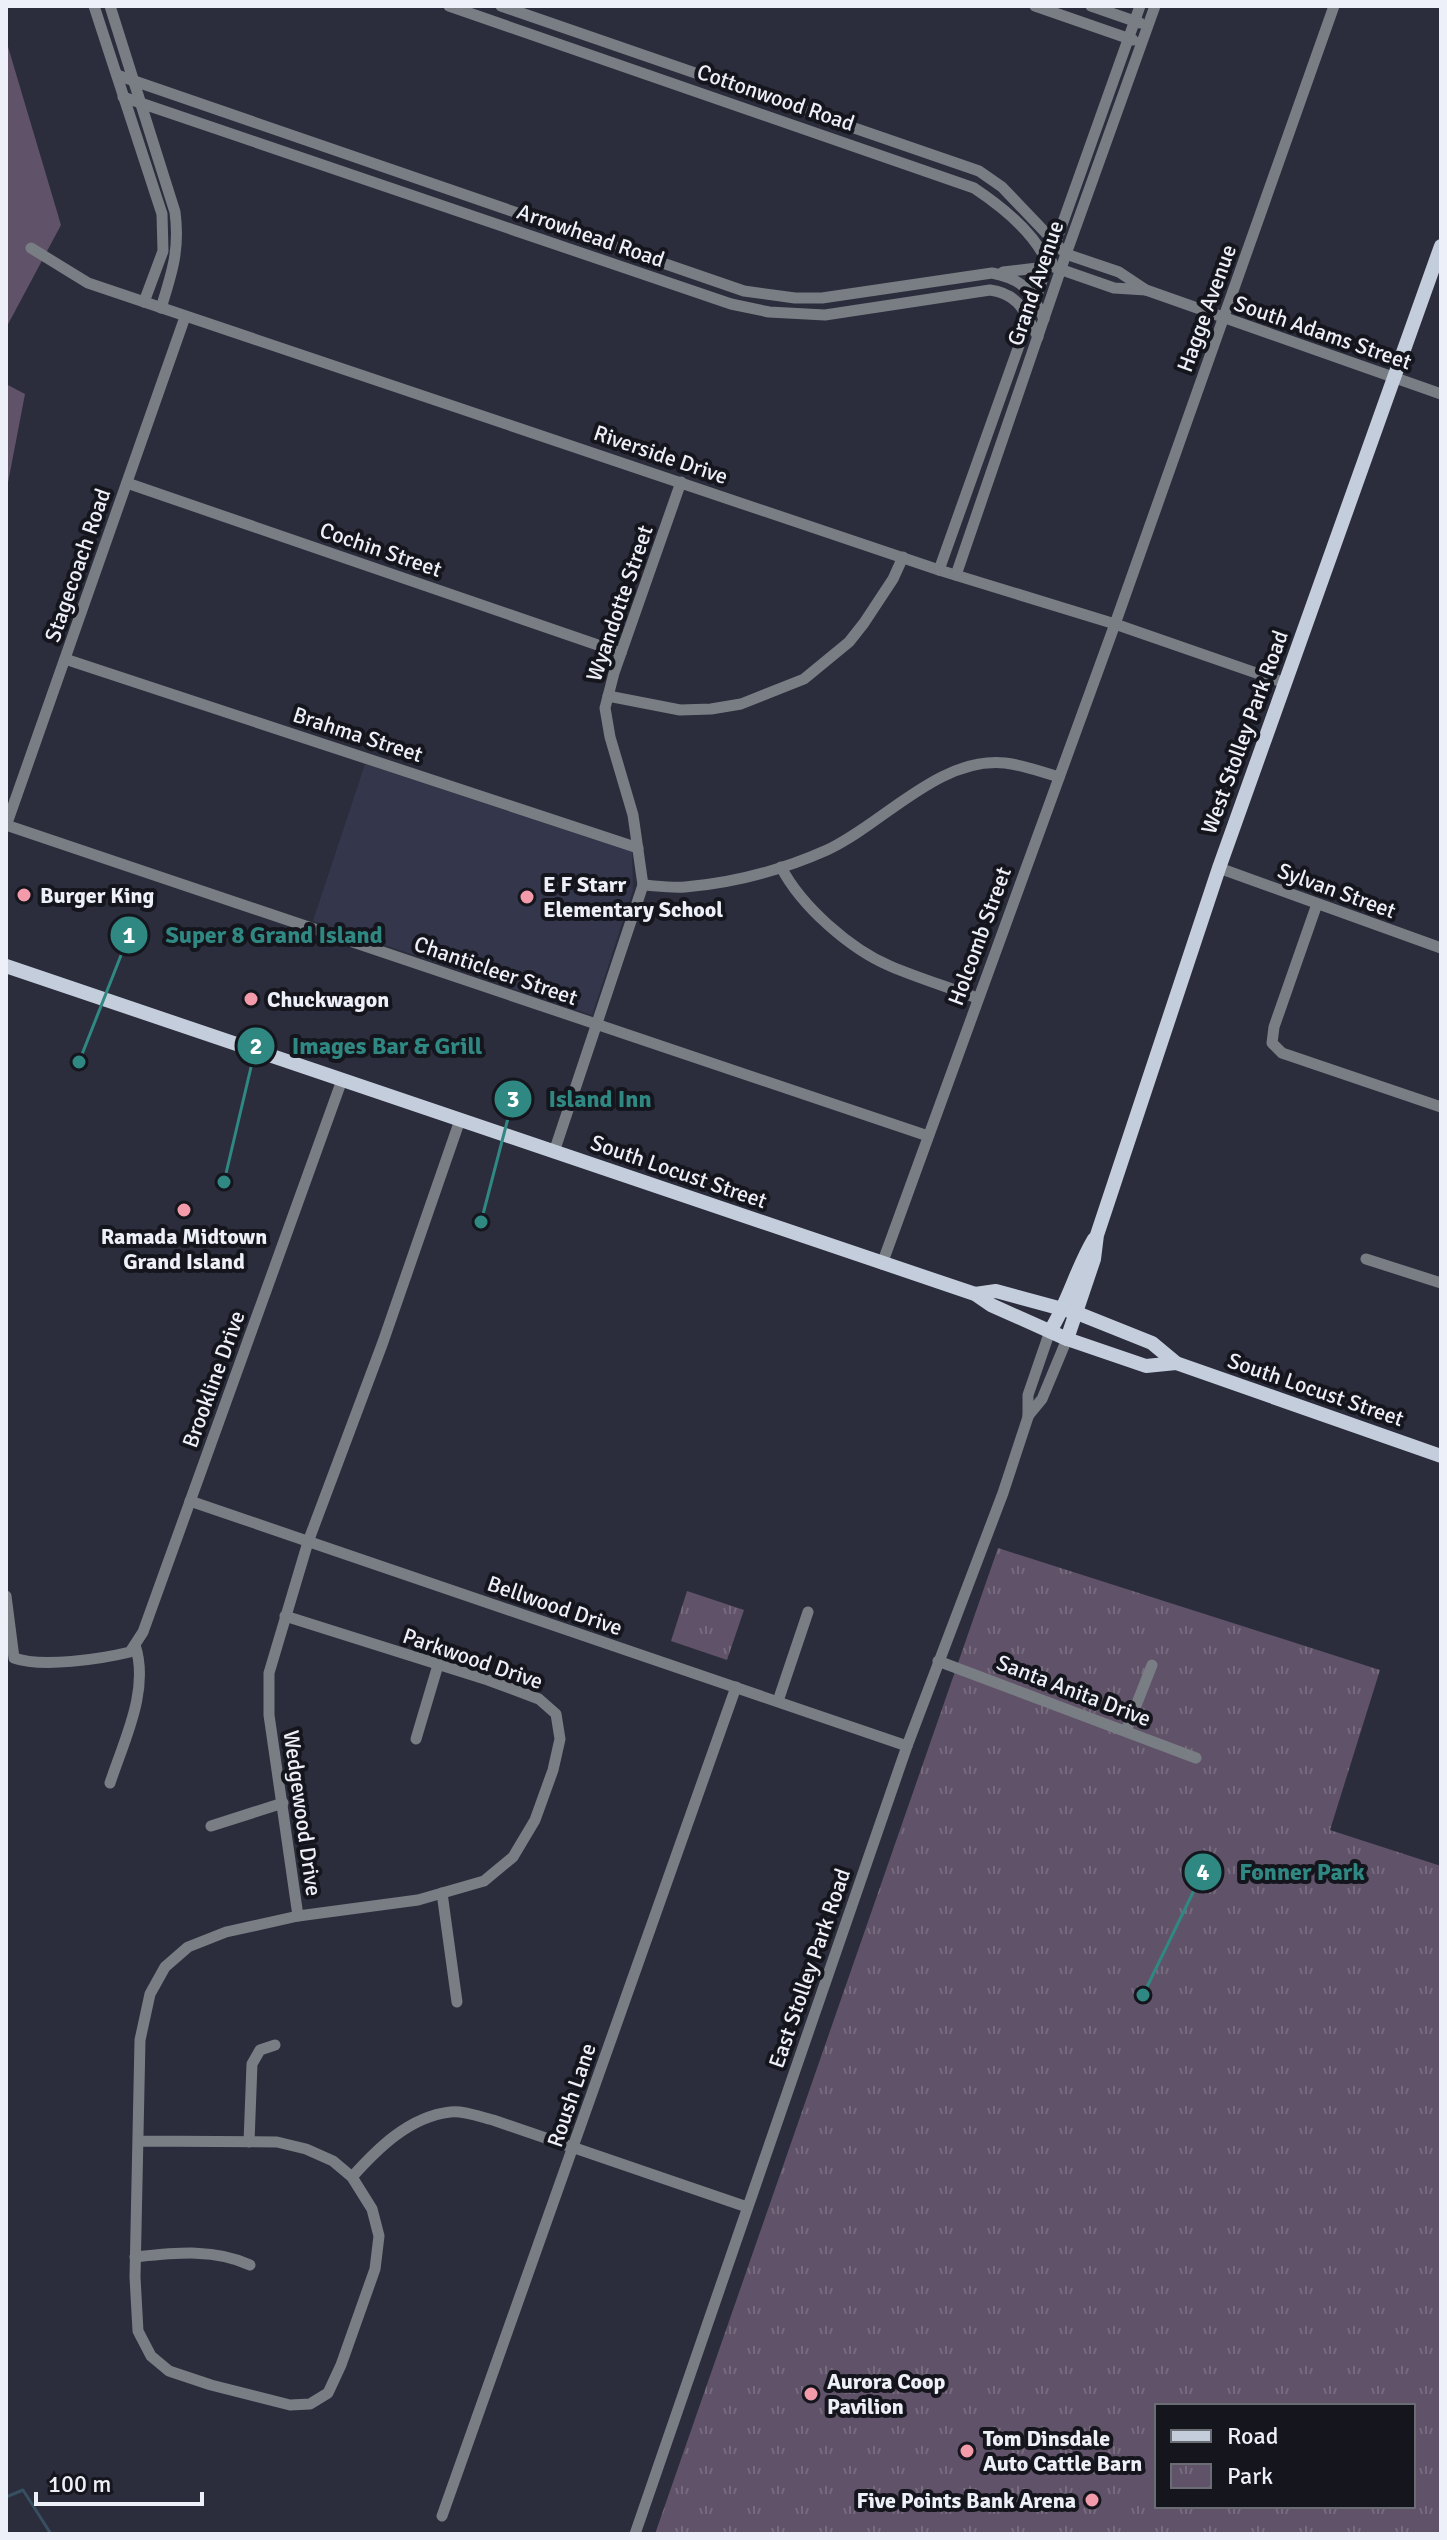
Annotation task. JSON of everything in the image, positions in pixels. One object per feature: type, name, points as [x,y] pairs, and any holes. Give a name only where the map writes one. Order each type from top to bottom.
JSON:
[{"type":"main road","name":"West Stolley Park Road","points":[[1067,1339],[1071,1311],[1094,1259],[1097,1235],[1219,868],[1441,246]]},
{"type":"main road","name":"South Locust Street","points":[[6,966],[975,1294],[991,1305],[1067,1339],[1146,1366],[1176,1363]]},
{"type":"main road","name":"South Locust Street","points":[[975,1294],[996,1291],[1071,1311],[1152,1343],[1176,1363],[1441,1456]]},
{"type":"main road","name":"West Stolley Park Road","points":[[1050,1331],[1071,1311]]},
{"type":"street","points":[[94,6],[162,214],[163,251],[144,302]]},
{"type":"street","points":[[110,6],[170,189],[178,234],[177,255],[161,308]]},
{"type":"street","name":"Cottonwood Road","points":[[449,6],[974,188],[994,201],[1029,235],[1041,249],[1048,265]]},
{"type":"street","name":"Cottonwood Road","points":[[501,6],[979,171],[1002,187],[1066,254]]},
{"type":"street","points":[[1035,6],[1142,44]]},
{"type":"street","points":[[1091,6],[1149,25]]},
{"type":"street","name":"Grand Avenue","points":[[939,570],[1140,6]]},
{"type":"street","name":"Grand Avenue","points":[[956,575],[1155,6]]},
{"type":"street","name":"Hagge Avenue","points":[[1115,624],[1334,6]]},
{"type":"street","name":"Arrowhead Road","points":[[117,75],[744,291],[795,298],[822,298],[1037,268],[1066,254]]},
{"type":"street","name":"Arrowhead Road","points":[[123,97],[731,304],[769,312],[825,315],[990,290],[1005,292],[1013,298],[1038,337]]},
{"type":"street","name":"Riverside Drive","points":[[31,248],[88,283],[185,317],[1285,683]]},
{"type":"street","points":[[1066,254],[1119,272],[1146,290]]},
{"type":"street","points":[[1048,265],[1114,288],[1146,290]]},
{"type":"street","points":[[992,273],[1019,282],[1036,300],[1044,319]]},
{"type":"street","name":"South Adams Street","points":[[1146,290],[1441,394]]},
{"type":"street","name":"Stagecoach Road","points":[[6,825],[185,317]]},
{"type":"street","name":"Wyandotte Street","points":[[554,1152],[643,885],[633,815],[610,737],[605,708],[681,482]]},
{"type":"street","name":"Cochin Street","points":[[127,483],[621,653]]},
{"type":"street","points":[[608,696],[680,710],[711,709],[741,704],[804,679],[857,633],[893,579],[903,557]]},
{"type":"street","name":"Holcomb Street","points":[[882,1264],[1115,624]]},
{"type":"street","name":"Brahma Street","points":[[65,659],[638,848]]},
{"type":"street","points":[[643,885],[684,887],[763,874],[829,849],[912,793],[967,768],[1003,763],[1059,777]]},
{"type":"street","name":"Chanticleer Street","points":[[6,825],[928,1136]]},
{"type":"street","points":[[781,867],[811,908],[848,941],[887,965],[977,998]]},
{"type":"street","name":"Sylvan Street","points":[[1219,868],[1441,948]]},
{"type":"street","points":[[1317,904],[1277,1018],[1272,1043],[1282,1053],[1441,1107]]},
{"type":"street","name":"Brookline Drive","points":[[135,1645],[143,1632],[342,1080]]},
{"type":"street","name":"Wedgewood Drive","points":[[352,2177],[372,2209],[379,2236],[375,2269],[328,2393],[310,2404],[290,2405],[169,2371],[151,2356],[138,2331],[135,2257],[140,2040],[150,1994],[165,1967],[188,1947],[226,1932],[298,1916],[269,1715],[269,1673],[308,1542],[383,1342],[460,1120]]},
{"type":"street","points":[[1366,1259],[1441,1283]]},
{"type":"street","name":"East Stolley Park Road","points":[[635,2534],[907,1746],[1003,1493],[1028,1417],[1028,1395],[1050,1331]]},
{"type":"street","name":"East Stolley Park Road","points":[[1028,1417],[1042,1399],[1067,1339]]},
{"type":"street","name":"Bellwood Drive","points":[[190,1501],[907,1746]]},
{"type":"street","points":[[6,1596],[14,1658],[27,1663],[105,1658],[130,1652],[135,1645]]},
{"type":"street","points":[[778,1701],[808,1612]]},
{"type":"street","name":"Parkwood Drive","points":[[285,1616],[539,1699],[556,1714],[560,1739],[553,1770],[535,1820],[513,1857],[484,1881],[418,1900],[298,1916]]},
{"type":"street","points":[[110,1783],[133,1713],[140,1680],[140,1660],[135,1645]]},
{"type":"street","name":"Santa Anita Drive","points":[[938,1661],[1196,1758]]},
{"type":"street","points":[[416,1739],[438,1665]]},
{"type":"street","points":[[1126,1731],[1152,1665]]},
{"type":"street","name":"Roush Lane","points":[[442,2516],[736,1687]]},
{"type":"street","points":[[211,1826],[283,1803]]},
{"type":"street","points":[[442,1893],[457,2002]]},
{"type":"street","points":[[249,2142],[252,2064],[260,2050],[275,2045]]},
{"type":"street","points":[[138,2141],[277,2142],[306,2149],[333,2161],[352,2177],[381,2146],[418,2121],[452,2111],[493,2120],[747,2207]]},
{"type":"street","points":[[135,2257],[189,2252],[234,2257],[250,2265]]},
{"type":"shaded area","points":[[365,764],[632,852],[633,890],[592,1015],[313,921]]},
{"type":"green space","points":[[6,40],[61,225],[6,328]]},
{"type":"green space","points":[[6,384],[25,394],[6,493]]},
{"type":"green space","points":[[998,1548],[1380,1670],[1330,1830],[1441,1866],[1441,2534],[655,2534]]},
{"type":"green space","points":[[687,1591],[744,1610],[727,1660],[671,1641]]},
{"type":"waterway","points":[[6,2497],[23,2490],[51,2534]]},
{"type":"place","name":"Burger King","points":[[24,895]]},
{"type":"place","name":"E F Starr Elementary School","points":[[527,897]]},
{"type":"place","name":"Chuckwagon","points":[[251,999]]},
{"type":"place","name":"Super 8 Grand Island","points":[[79,1062]]},
{"type":"place","name":"Images Bar & Grill","points":[[224,1182]]},
{"type":"place","name":"Ramada Midtown Grand Island","points":[[184,1210]]},
{"type":"place","name":"Island Inn","points":[[481,1222]]},
{"type":"place","name":"Fonner Park","points":[[1143,1995]]},
{"type":"place","name":"Aurora Coop Pavilion","points":[[811,2394]]},
{"type":"place","name":"Tom Dinsdale Auto Cattle Barn","points":[[967,2451]]},
{"type":"place","name":"Five Points Bank Arena","points":[[1092,2500]]}]
